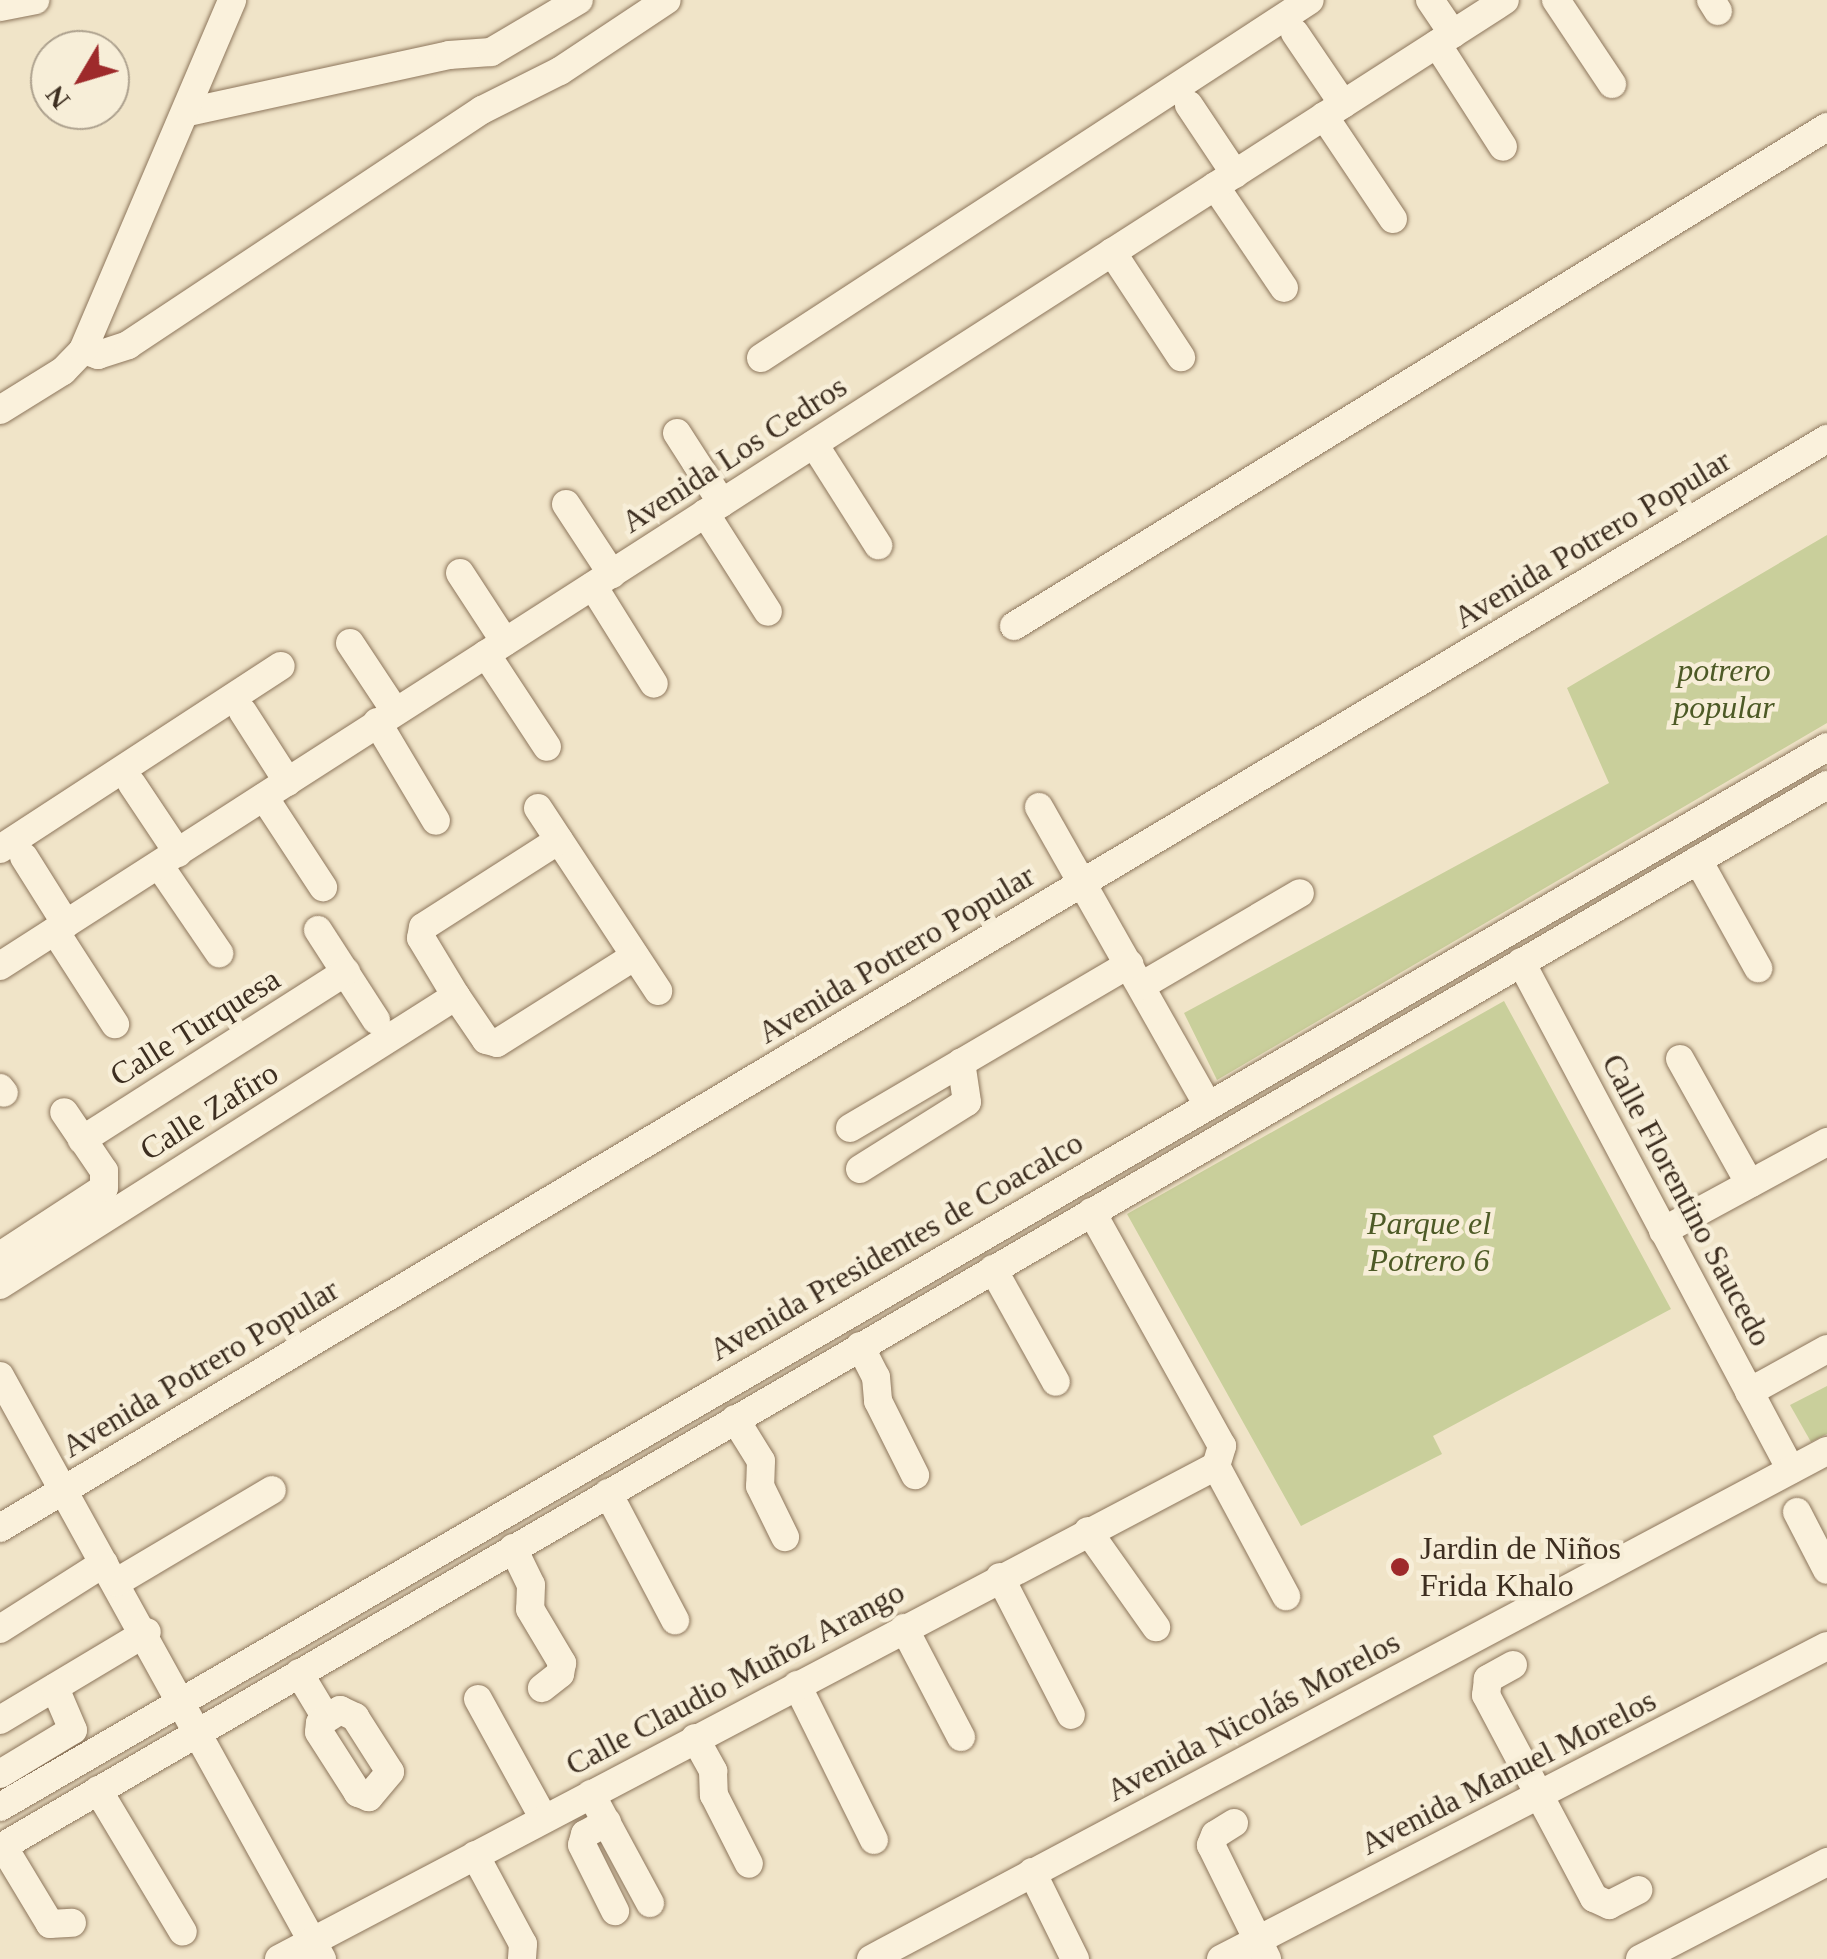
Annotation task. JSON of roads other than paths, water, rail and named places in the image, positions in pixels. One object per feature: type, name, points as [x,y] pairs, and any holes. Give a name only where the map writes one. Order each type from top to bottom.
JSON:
[{"type":"street","points":[[0,7],[35,0]]},
{"type":"street","points":[[0,410],[63,371],[83,350],[188,112],[232,0]]},
{"type":"street","points":[[188,112],[449,54],[492,52],[579,0]]},
{"type":"street","points":[[83,350],[98,356],[128,345],[482,110],[560,71],[667,0]]},
{"type":"street","name":"Avenida Los Cedros","points":[[761,358],[1310,0]]},
{"type":"street","points":[[1430,0],[1445,39],[1503,147]]},
{"type":"street","name":"Avenida Los Cedros","points":[[0,966],[1505,0]]},
{"type":"street","points":[[1556,0],[1612,84]]},
{"type":"street","points":[[1295,34],[1393,219]]},
{"type":"street","points":[[1189,106],[1284,288]]},
{"type":"street","points":[[1014,626],[1827,127]]},
{"type":"street","points":[[1112,252],[1181,357]]},
{"type":"street","points":[[677,434],[768,612]]},
{"type":"street","name":"Avenida Potrero Popular","points":[[0,1528],[1827,439]]},
{"type":"street","points":[[814,444],[878,545]]},
{"type":"street","points":[[566,504],[654,684]]},
{"type":"street","points":[[460,573],[547,747]]},
{"type":"street","points":[[350,644],[436,821]]},
{"type":"street","points":[[115,1024],[61,928],[12,853],[280,666]]},
{"type":"street","points":[[243,712],[288,782]]},
{"type":"street","name":"Avenida Presidentes de Coacalco","points":[[3,1800],[184,1699],[1827,747]]},
{"type":"street","points":[[132,784],[219,954]]},
{"type":"street","points":[[72,1922],[50,1924],[2,1847],[1827,785]]},
{"type":"street","points":[[264,797],[323,887]]},
{"type":"street","points":[[1739,798],[1756,826]]},
{"type":"street","points":[[1039,807],[1208,1106]]},
{"type":"street","points":[[538,808],[658,991]]},
{"type":"street","points":[[560,840],[423,927],[420,938],[456,996],[482,1036],[497,1043],[635,956]]},
{"type":"street","points":[[1698,860],[1758,968]]},
{"type":"street","points":[[850,1128],[962,1062],[1300,893]]},
{"type":"street","points":[[318,930],[376,1020]]},
{"type":"street","name":"Calle Florentino Saucedo","points":[[1521,962],[1791,1470]]},
{"type":"street","name":"Calle Turquesa","points":[[82,1140],[346,972]]},
{"type":"street","name":"Calle Zafiro","points":[[0,1285],[456,996]]},
{"type":"street","points":[[1312,1046],[1328,1074]]},
{"type":"street","points":[[1680,1059],[1750,1184]]},
{"type":"street","points":[[860,1170],[967,1102],[962,1062]]},
{"type":"street","points":[[0,1256],[104,1188],[104,1172],[64,1112]]},
{"type":"street","points":[[1663,1231],[1827,1142]]},
{"type":"street","points":[[1092,1212],[1286,1596]]},
{"type":"street","points":[[993,1270],[1056,1382]]},
{"type":"street","points":[[860,1346],[876,1377],[878,1401],[915,1475]]},
{"type":"street","points":[[1749,1392],[1827,1349]]},
{"type":"street","points":[[0,1376],[8,1406],[64,1490],[147,1632],[318,1950]]},
{"type":"street","points":[[735,1419],[760,1461],[760,1486],[785,1537]]},
{"type":"street","name":"Avenida Nicolás Morelos","points":[[871,1959],[917,1948],[1032,1872],[1827,1451]]},
{"type":"street","name":"Calle Claudio Muñoz Arango","points":[[279,1959],[318,1950],[474,1856],[1219,1462]]},
{"type":"street","points":[[0,1629],[272,1490]]},
{"type":"street","points":[[608,1493],[675,1620]]},
{"type":"street","points":[[1798,1512],[1827,1570]]},
{"type":"street","points":[[1088,1531],[1156,1628]]},
{"type":"street","points":[[513,1548],[531,1585],[530,1610],[562,1663],[560,1674],[542,1688]]},
{"type":"street","points":[[1000,1577],[1071,1715]]},
{"type":"street","points":[[904,1628],[961,1737]]},
{"type":"street","points":[[0,1720],[147,1632]]},
{"type":"street","name":"Avenida Manuel Morelos","points":[[1222,1959],[1262,1950],[1539,1795],[1827,1646]]},
{"type":"street","points":[[1513,1665],[1488,1679],[1484,1690],[1598,1902],[1614,1904],[1638,1890]]},
{"type":"street","points":[[299,1672],[326,1718]]},
{"type":"street","points":[[797,1685],[874,1840]]},
{"type":"street","points":[[0,1774],[73,1730],[55,1688]]},
{"type":"street","points":[[478,1698],[544,1819]]},
{"type":"street","points":[[696,1738],[713,1771],[714,1795],[749,1864]]},
{"type":"street","points":[[98,1790],[184,1932]]},
{"type":"street","points":[[591,1794],[650,1903]]},
{"type":"street","points":[[607,1822],[585,1834],[582,1845],[615,1912]]},
{"type":"street","points":[[1234,1822],[1214,1834],[1212,1845],[1262,1950]]},
{"type":"street","points":[[474,1856],[523,1944],[522,1959]]},
{"type":"street","points":[[1640,1959],[1827,1862]]},
{"type":"street","points":[[1032,1872],[1075,1959]]},
{"type":"place","name":"Jardin de Niños Frida Khalo","points":[[1400,1567]]},
{"type":"park label","name":"potrero popular","points":[[1724,690]]},
{"type":"park label","name":"Parque el Potrero 6","points":[[1429,1242]]}]
